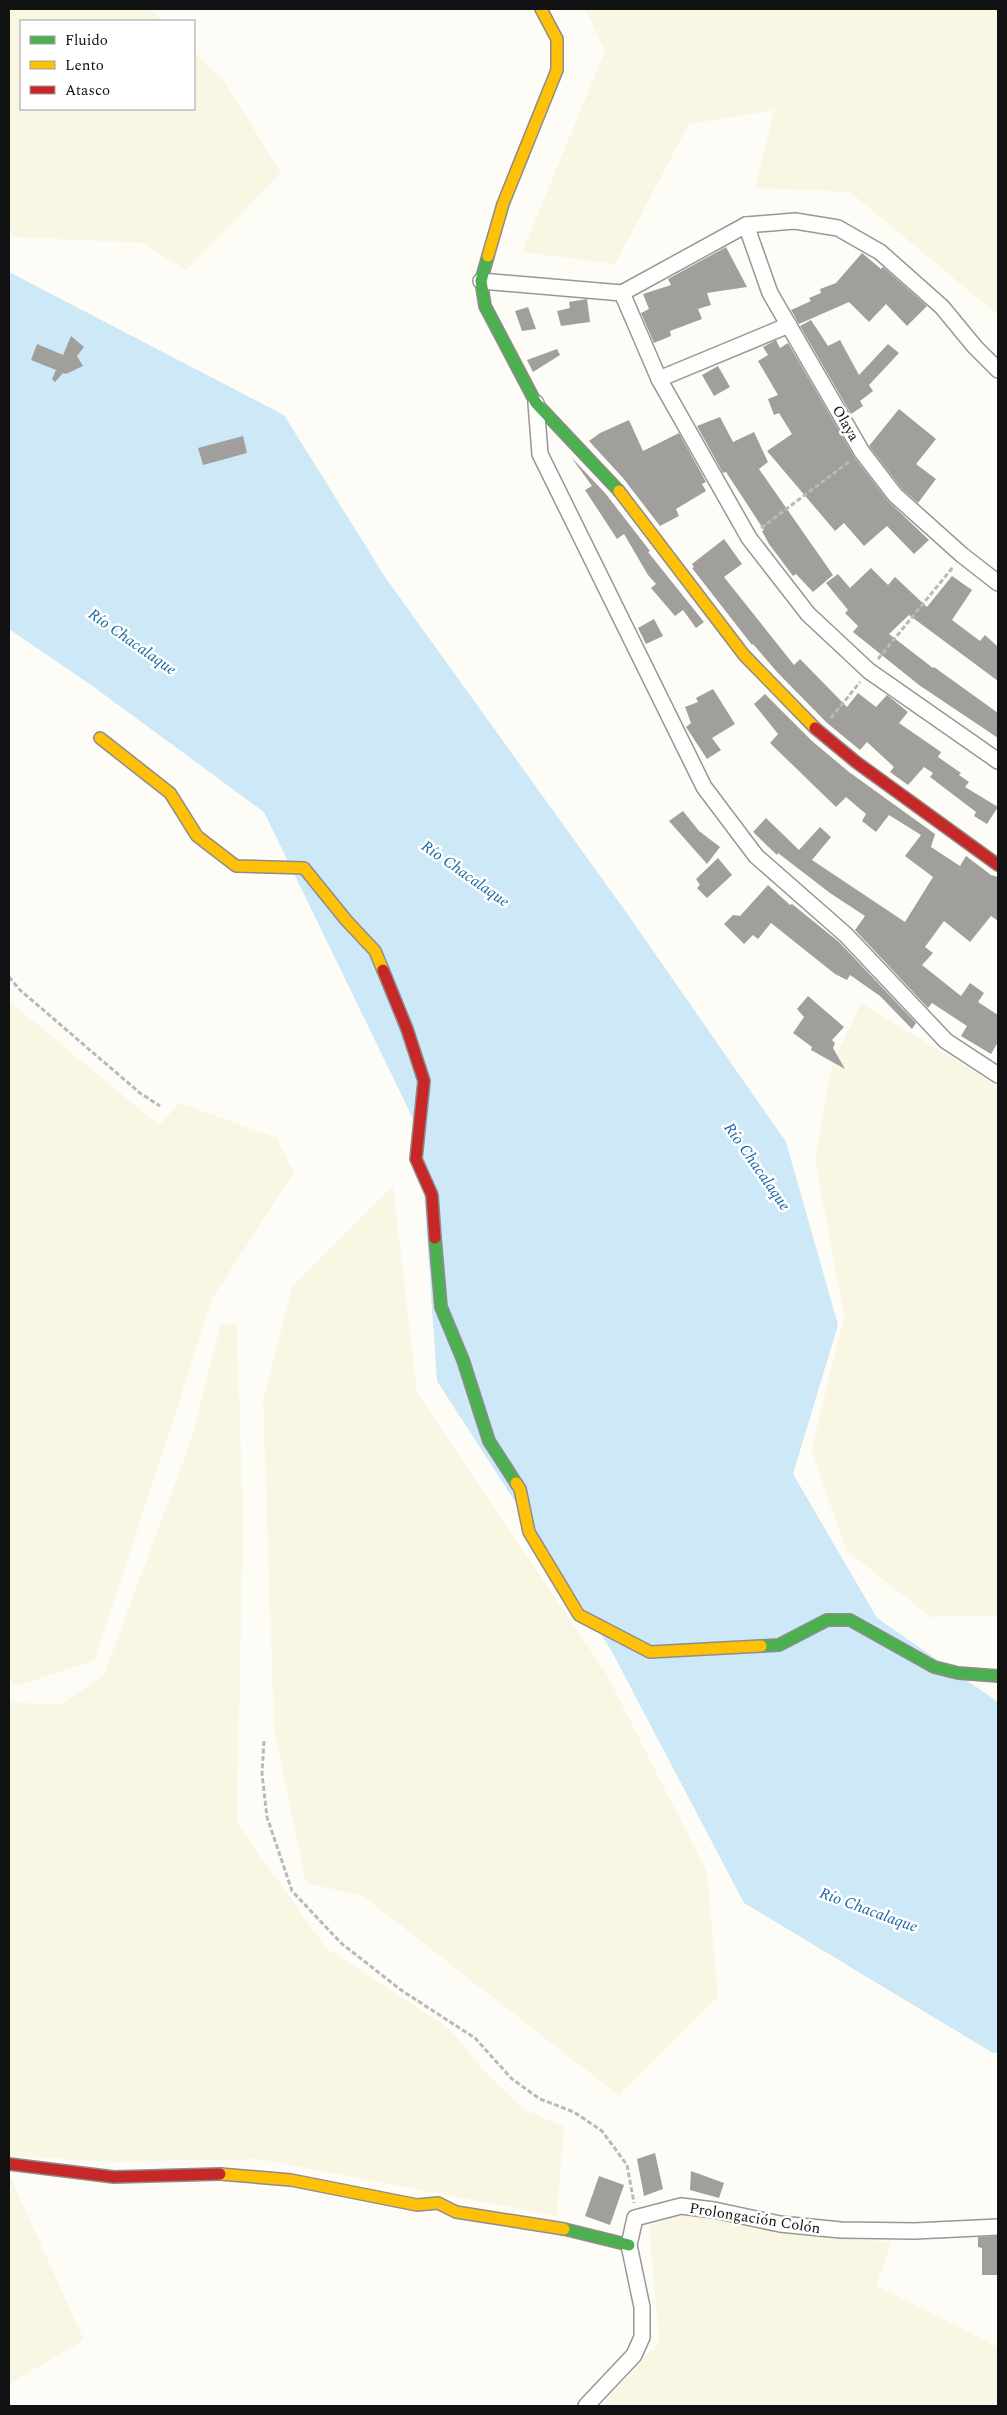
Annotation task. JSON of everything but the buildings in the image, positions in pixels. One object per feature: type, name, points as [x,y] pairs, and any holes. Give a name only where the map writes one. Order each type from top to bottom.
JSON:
[{"type":"street","points":[[541,9],[557,39],[557,70],[503,204],[481,281],[485,306],[536,403],[614,485],[744,655],[819,732],[864,768],[998,865]]},
{"type":"street","points":[[481,281],[622,293],[746,225],[795,220],[838,228],[872,248],[942,307],[975,347],[998,370]]},
{"type":"street","name":"Olaya","points":[[746,225],[770,293],[862,452],[894,495],[962,555],[998,583]]},
{"type":"street","points":[[622,293],[659,379],[749,538],[808,614],[869,670],[998,762]]},
{"type":"street","points":[[659,379],[789,325]]},
{"type":"street","points":[[536,403],[540,454],[704,787],[756,856],[846,935],[946,1041],[998,1075]]},
{"type":"street","points":[[100,738],[170,792],[197,836],[236,866],[304,868],[346,920],[375,951],[407,1029],[424,1080],[416,1159],[432,1195],[441,1307],[463,1360],[488,1442],[520,1488],[529,1532],[579,1615],[650,1652],[779,1645],[827,1620],[850,1620],[934,1667],[958,1673],[998,1676]]},
{"type":"street","points":[[9,2164],[114,2177],[214,2174],[291,2180],[417,2205],[438,2204],[456,2212],[555,2227],[629,2245]]},
{"type":"street","name":"Prolongación Colón","points":[[635,2218],[681,2206],[714,2210],[780,2224],[831,2230],[916,2231],[998,2227]]},
{"type":"street","points":[[586,2406],[634,2354],[642,2337],[642,2307],[629,2245],[635,2218]]},
{"type":"path","points":[[749,538],[862,452]]},
{"type":"path","points":[[819,732],[962,555]]},
{"type":"path","points":[[9,977],[20,990],[140,1093],[160,1106]]},
{"type":"path","points":[[264,1741],[262,1774],[267,1816],[292,1891],[341,1943],[401,1990],[474,2038],[512,2078],[540,2099],[574,2112],[602,2132],[627,2165],[634,2192],[635,2218]]},
{"type":"shaded area","points":[[9,9],[150,9],[162,20],[20,20],[20,110],[195,110],[195,53],[225,82],[281,173],[186,270],[142,243],[11,237],[9,235]]},
{"type":"shaded area","points":[[585,9],[998,9],[998,315],[850,192],[755,188],[774,110],[689,124],[615,264],[522,252],[605,51]]},
{"type":"shaded area","points":[[9,1001],[159,1125],[180,1103],[277,1138],[294,1173],[213,1297],[95,1660],[16,1686],[9,1682]]},
{"type":"shaded area","points":[[861,1003],[998,1086],[998,1615],[930,1617],[847,1551],[811,1451],[844,1317],[815,1159],[832,1065]]},
{"type":"shaded area","points":[[393,1186],[417,1392],[607,1675],[707,1872],[718,1997],[619,2096],[363,1896],[306,1883],[274,1729],[263,1401],[292,1287]]},
{"type":"shaded area","points":[[221,1323],[237,1325],[243,1521],[237,1823],[326,1948],[450,2029],[484,2071],[522,2108],[564,2127],[557,2216],[258,2159],[112,2162],[9,2156],[9,1699],[19,1703],[61,1704],[104,1675],[191,1440]]},
{"type":"shaded area","points":[[9,2174],[84,2340],[9,2384]]},
{"type":"shaded area","points":[[686,2211],[815,2236],[892,2242],[876,2285],[998,2347],[998,2406],[602,2406],[659,2341],[649,2226]]},
{"type":"water","name":"Río Chacalaque","points":[[9,272],[284,415],[385,577],[626,912],[786,1142],[838,1325],[793,1474],[877,1618],[998,1702],[998,2053],[993,2053],[744,1903],[611,1650],[437,1381],[420,1133],[264,812],[91,685],[9,629]]},
{"type":"traffic: fast","points":[[488,256],[481,281],[485,306],[536,403],[619,491]]},
{"type":"traffic: fast","points":[[435,1238],[441,1307],[463,1360],[489,1441],[516,1483]]},
{"type":"traffic: fast","points":[[761,1646],[779,1645],[827,1620],[850,1620],[934,1667],[958,1673],[998,1676]]},
{"type":"traffic: fast","points":[[564,2229],[629,2245]]},
{"type":"traffic: slow","points":[[488,256],[503,204],[557,70],[557,39],[541,9]]},
{"type":"traffic: slow","points":[[619,491],[744,655],[815,728]]},
{"type":"traffic: slow","points":[[100,738],[170,793],[197,836],[236,866],[304,868],[346,920],[375,951],[383,970]]},
{"type":"traffic: slow","points":[[516,1483],[520,1489],[529,1532],[579,1615],[650,1652],[761,1646]]},
{"type":"traffic: slow","points":[[220,2174],[291,2180],[417,2205],[438,2203],[456,2212],[564,2229]]},
{"type":"traffic: jam","points":[[815,728],[856,762],[998,865]]},
{"type":"traffic: jam","points":[[383,970],[407,1029],[424,1081],[416,1159],[432,1195],[435,1238]]},
{"type":"traffic: jam","points":[[9,2164],[114,2177],[220,2174]]}]
